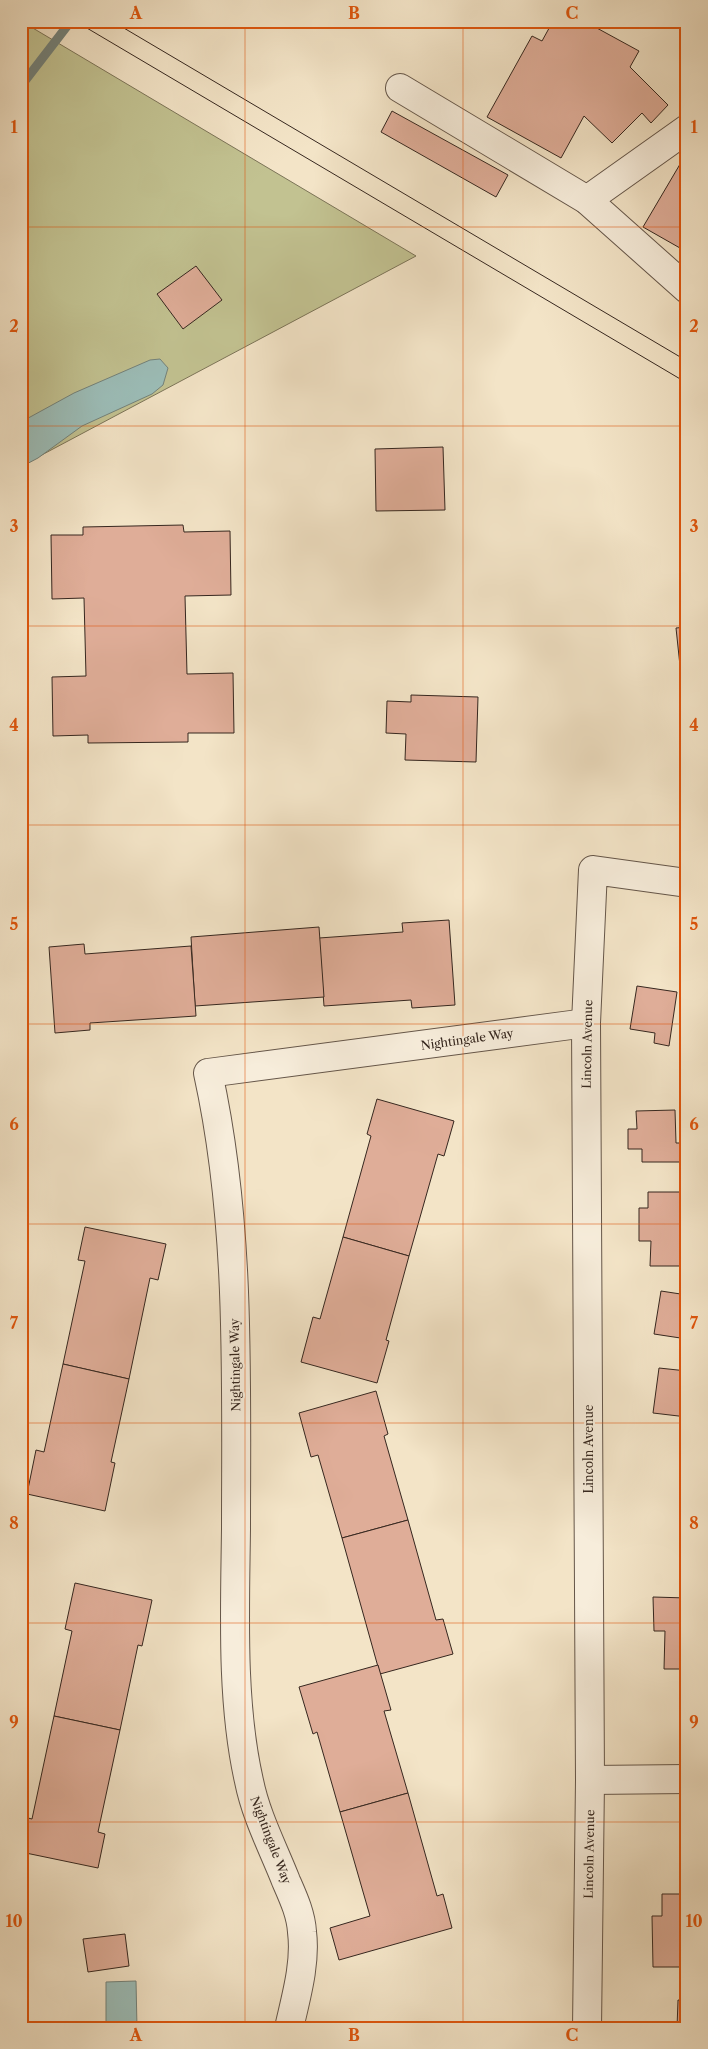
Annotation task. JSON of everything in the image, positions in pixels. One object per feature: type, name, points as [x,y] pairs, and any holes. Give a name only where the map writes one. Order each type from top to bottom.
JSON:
[{"type":"street","points":[[400,88],[587,200],[687,288]]},
{"type":"street","points":[[587,200],[687,129]]},
{"type":"street","name":"Lincoln Avenue","points":[[587,2028],[590,1780],[586,1023],[593,870],[687,883]]},
{"type":"street","name":"Nightingale Way","points":[[290,2028],[303,1959],[302,1931],[296,1904],[257,1810],[248,1781],[238,1692],[235,1618],[234,1286],[226,1180],[219,1122],[208,1074],[586,1023]]},
{"type":"street","points":[[590,1780],[687,1779]]},
{"type":"green space","points":[[21,21],[416,256],[21,466]]},
{"type":"water","points":[[160,359],[168,368],[163,385],[152,394],[82,426],[38,458],[21,467],[21,422],[74,393],[150,360]]},
{"type":"water","points":[[136,1981],[137,2028],[106,2028],[106,1982]]},
{"type":"building","points":[[553,21],[584,21],[639,51],[630,67],[668,105],[651,123],[642,113],[612,143],[584,116],[561,158],[487,117],[532,36],[542,41]]},
{"type":"building","points":[[392,111],[508,175],[496,197],[381,132]]},
{"type":"building","points":[[687,154],[687,252],[643,227]]},
{"type":"building","points":[[196,266],[222,300],[183,329],[157,294]]},
{"type":"building","points":[[443,447],[445,510],[376,511],[375,449]]},
{"type":"building","points":[[183,525],[184,532],[230,531],[231,595],[185,596],[187,674],[233,673],[234,733],[188,733],[188,742],[88,743],[88,735],[53,736],[52,677],[86,676],[84,598],[52,599],[51,535],[83,535],[83,527]]},
{"type":"building","points":[[687,627],[687,732],[676,628]]},
{"type":"building","points":[[411,695],[478,697],[476,762],[405,760],[406,734],[386,733],[387,701],[411,702]]},
{"type":"building","points":[[449,920],[455,1005],[412,1008],[411,1000],[324,1006],[319,938],[403,932],[402,923]]},
{"type":"building","points":[[319,927],[324,997],[195,1006],[191,937]]},
{"type":"building","points":[[84,944],[85,954],[191,946],[196,1016],[90,1023],[90,1030],[55,1033],[49,947]]},
{"type":"building","points":[[637,986],[677,992],[669,1046],[654,1043],[655,1033],[630,1029]]},
{"type":"building","points":[[377,1099],[454,1121],[444,1156],[438,1154],[409,1256],[343,1237],[371,1136],[367,1134]]},
{"type":"building","points":[[675,1110],[676,1143],[687,1143],[687,1162],[642,1162],[642,1149],[628,1149],[628,1129],[637,1129],[636,1111]]},
{"type":"building","points":[[648,1192],[685,1192],[687,1249],[683,1249],[684,1266],[650,1266],[651,1241],[639,1241],[639,1208],[648,1208]]},
{"type":"building","points":[[85,1227],[166,1244],[158,1280],[150,1278],[129,1379],[63,1364],[85,1261],[78,1260]]},
{"type":"building","points":[[343,1237],[409,1256],[386,1340],[389,1341],[377,1383],[301,1362],[313,1317],[320,1319]]},
{"type":"building","points":[[661,1291],[687,1295],[687,1339],[654,1334]]},
{"type":"building","points":[[63,1364],[129,1379],[111,1462],[115,1463],[105,1511],[27,1494],[36,1450],[44,1452]]},
{"type":"building","points":[[659,1368],[687,1371],[687,1417],[653,1413]]},
{"type":"building","points":[[376,1391],[388,1434],[384,1436],[408,1520],[342,1538],[318,1455],[311,1457],[299,1413]]},
{"type":"building","points":[[408,1520],[436,1620],[443,1619],[453,1654],[380,1674],[342,1538]]},
{"type":"building","points":[[75,1583],[152,1600],[142,1646],[138,1645],[120,1730],[54,1716],[72,1631],[65,1629]]},
{"type":"building","points":[[653,1597],[687,1598],[687,1669],[664,1669],[665,1631],[654,1631]]},
{"type":"building","points":[[378,1665],[391,1710],[384,1711],[408,1793],[340,1812],[317,1732],[313,1734],[299,1687]]},
{"type":"building","points":[[54,1716],[120,1730],[98,1832],[105,1834],[98,1868],[21,1852],[24,1817],[32,1819]]},
{"type":"building","points":[[408,1793],[437,1896],[443,1894],[452,1928],[339,1960],[330,1928],[370,1916],[340,1812]]},
{"type":"building","points":[[662,1894],[687,1894],[687,1967],[653,1967],[652,1916],[662,1916]]},
{"type":"building","points":[[125,1934],[129,1966],[88,1972],[83,1939]]},
{"type":"building","points":[[678,2000],[687,2001],[687,2028],[677,2028]]},
{"type":"waterway","points":[[21,86],[71,21]]},
{"type":"tram line","points":[[75,21],[687,383]]},
{"type":"tram line","points":[[112,21],[687,361]]}]
